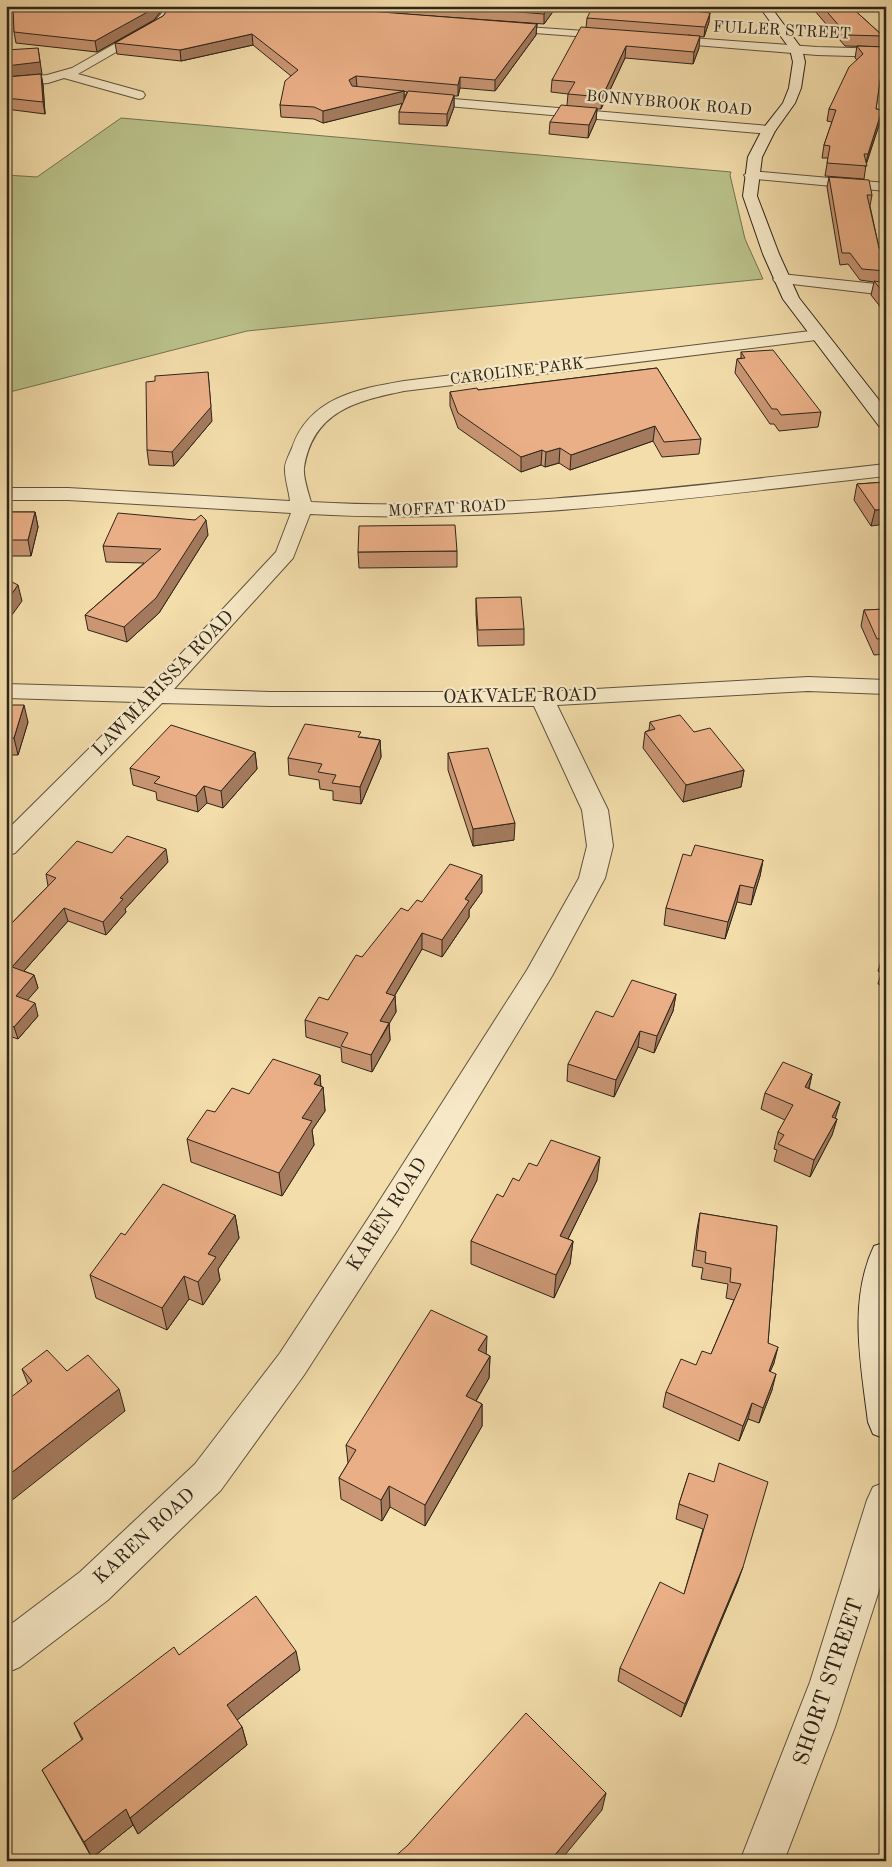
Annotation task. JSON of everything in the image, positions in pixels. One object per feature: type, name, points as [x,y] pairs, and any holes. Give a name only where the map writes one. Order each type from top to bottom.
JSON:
[{"type":"street","points":[[6,83],[66,75],[159,23],[174,6]]},
{"type":"street","points":[[764,6],[796,49],[799,62],[796,88],[789,103],[770,130],[755,157],[751,175],[750,196],[781,280],[791,299],[886,422]]},
{"type":"street","points":[[484,27],[623,37]]},
{"type":"street","name":"FULLER STREET","points":[[653,39],[886,53]]},
{"type":"street","points":[[66,75],[139,95]]},
{"type":"street","name":"BONNYBROOK ROAD","points":[[403,98],[770,130]]},
{"type":"street","points":[[751,175],[886,186]]},
{"type":"street","points":[[781,280],[886,290]]},
{"type":"street","name":"CAROLINE PARK","points":[[302,509],[294,469],[305,437],[321,416],[337,404],[362,394],[404,386],[818,335]]},
{"type":"street","name":"MOFFAT ROAD","points":[[6,494],[68,494],[214,501],[302,509],[381,512],[552,504],[662,495],[886,470]]},
{"type":"street","name":"LAWMARISSA ROAD","points":[[6,848],[155,696],[286,554],[302,509]]},
{"type":"street","name":"OAKVALE ROAD","points":[[6,691],[155,696],[542,699],[808,684],[886,687]]},
{"type":"street","name":"KAREN ROAD","points":[[6,1653],[94,1586],[208,1477],[292,1364],[380,1229],[538,976],[592,878],[600,846],[595,810],[542,699]]},
{"type":"street","points":[[886,1256],[877,1299],[875,1340],[886,1422]]},
{"type":"street","name":"SHORT STREET","points":[[762,1861],[803,1762],[865,1577],[886,1500]]},
{"type":"green space","points":[[121,118],[731,172],[730,175],[745,239],[763,279],[247,331],[6,393],[6,175],[37,177]]},
{"type":"building","points":[[13,6],[155,6],[153,9],[95,41],[14,32]]},
{"type":"building","points":[[171,6],[303,6],[537,24],[495,80],[460,77],[458,85],[356,76],[349,80],[352,86],[404,91],[323,111],[314,107],[280,105],[285,81],[298,70],[252,34],[180,50],[115,43],[163,16]]},
{"type":"building","points":[[442,6],[550,6],[544,14]]},
{"type":"building","points":[[593,6],[678,6],[677,9],[710,13],[705,27],[587,18]]},
{"type":"building","points":[[822,6],[850,6],[883,36],[847,35]]},
{"type":"building","points":[[581,27],[700,36],[694,52],[626,46],[602,97],[568,94],[575,82],[552,80]]},
{"type":"building","points":[[857,46],[886,47],[886,59],[883,60],[876,109],[882,110],[868,154],[864,154],[867,166],[827,163],[830,146],[824,145],[836,110],[829,109],[849,67],[863,54]]},
{"type":"building","points":[[38,48],[40,62],[6,66],[6,50]]},
{"type":"building","points":[[41,74],[43,102],[6,98],[6,77]]},
{"type":"building","points":[[408,91],[454,95],[447,114],[399,112]]},
{"type":"building","points":[[561,105],[597,108],[589,125],[550,122]]},
{"type":"building","points":[[829,177],[869,180],[872,195],[867,195],[879,248],[883,249],[886,260],[886,271],[862,269],[850,253],[842,253]]},
{"type":"building","points":[[874,281],[886,283],[886,296]]},
{"type":"building","points":[[773,350],[821,412],[781,415],[777,409],[772,409],[737,359],[745,358],[741,352]]},
{"type":"building","points":[[657,368],[701,439],[664,442],[655,426],[571,455],[560,448],[546,452],[542,450],[521,457],[458,413],[450,392],[477,388],[478,390]]},
{"type":"building","points":[[208,372],[211,407],[172,452],[147,450],[146,382],[155,381],[155,376]]},
{"type":"building","points":[[886,482],[886,509],[875,510],[857,484]]},
{"type":"building","points":[[6,512],[35,512],[28,540],[6,540]]},
{"type":"building","points":[[118,513],[195,520],[201,515],[206,520],[156,598],[124,627],[85,615],[161,549],[103,546]]},
{"type":"building","points":[[455,525],[457,551],[358,552],[359,526]]},
{"type":"building","points":[[6,579],[18,585],[6,603]]},
{"type":"building","points":[[521,597],[524,629],[478,630],[476,598]]},
{"type":"building","points":[[886,609],[886,638],[877,639],[864,610]]},
{"type":"building","points":[[6,705],[24,705],[14,738],[6,738]]},
{"type":"building","points":[[680,715],[694,732],[710,728],[744,770],[686,785],[645,732],[655,729],[650,722]]},
{"type":"building","points":[[305,724],[361,732],[358,737],[380,740],[360,787],[332,783],[336,775],[318,772],[322,764],[288,758]]},
{"type":"building","points":[[171,725],[255,752],[221,791],[204,786],[196,796],[154,783],[160,777],[130,768]]},
{"type":"building","points":[[488,748],[515,823],[473,829],[448,753]]},
{"type":"building","points":[[127,836],[166,849],[120,898],[123,899],[103,922],[64,908],[12,967],[34,975],[16,996],[35,1003],[14,1027],[6,1024],[6,929],[56,878],[46,874],[77,841],[112,853]]},
{"type":"building","points":[[695,845],[763,860],[754,888],[740,885],[728,922],[666,908],[683,854],[691,856]]},
{"type":"building","points":[[450,864],[482,875],[465,899],[469,901],[442,940],[422,933],[386,993],[395,996],[380,1021],[389,1023],[371,1055],[341,1046],[348,1033],[305,1020],[319,997],[328,1000],[356,955],[362,957],[401,908],[408,911],[417,900],[422,902]]},
{"type":"building","points":[[632,980],[676,994],[657,1036],[640,1031],[616,1080],[568,1064],[596,1011],[613,1017]]},
{"type":"building","points":[[273,1059],[320,1075],[314,1084],[323,1087],[302,1118],[312,1121],[279,1173],[187,1139],[207,1110],[215,1112],[232,1088],[249,1094]]},
{"type":"building","points":[[783,1062],[812,1074],[805,1087],[840,1102],[832,1117],[837,1119],[814,1160],[778,1144],[784,1135],[778,1132],[793,1105],[765,1093]]},
{"type":"building","points":[[551,1140],[600,1157],[560,1236],[573,1241],[556,1275],[471,1241],[497,1194],[503,1197],[513,1178],[519,1181],[529,1163],[537,1166]]},
{"type":"building","points":[[163,1184],[235,1215],[208,1254],[216,1257],[198,1282],[184,1276],[162,1308],[90,1275],[121,1233],[125,1235]]},
{"type":"building","points":[[700,1213],[777,1226],[768,1343],[778,1347],[769,1371],[776,1374],[763,1408],[752,1403],[743,1426],[666,1392],[681,1359],[696,1365],[702,1351],[711,1354],[741,1284],[730,1282],[731,1268],[705,1263],[706,1252],[696,1250]]},
{"type":"building","points":[[431,1310],[487,1336],[478,1350],[490,1356],[466,1396],[482,1404],[425,1505],[389,1486],[381,1500],[339,1478],[356,1450],[346,1445]]},
{"type":"building","points":[[47,1350],[67,1371],[88,1355],[119,1389],[6,1477],[6,1401],[32,1381],[22,1369]]},
{"type":"building","points":[[719,1463],[768,1482],[743,1567],[685,1704],[620,1668],[660,1582],[684,1594],[708,1515],[679,1504],[689,1473],[714,1482]]},
{"type":"building","points":[[256,1596],[296,1651],[227,1705],[242,1727],[130,1818],[126,1809],[84,1842],[42,1770],[83,1739],[74,1723],[174,1647],[179,1655]]},
{"type":"building","points":[[526,1713],[606,1793],[550,1861],[390,1861],[408,1845]]}]
